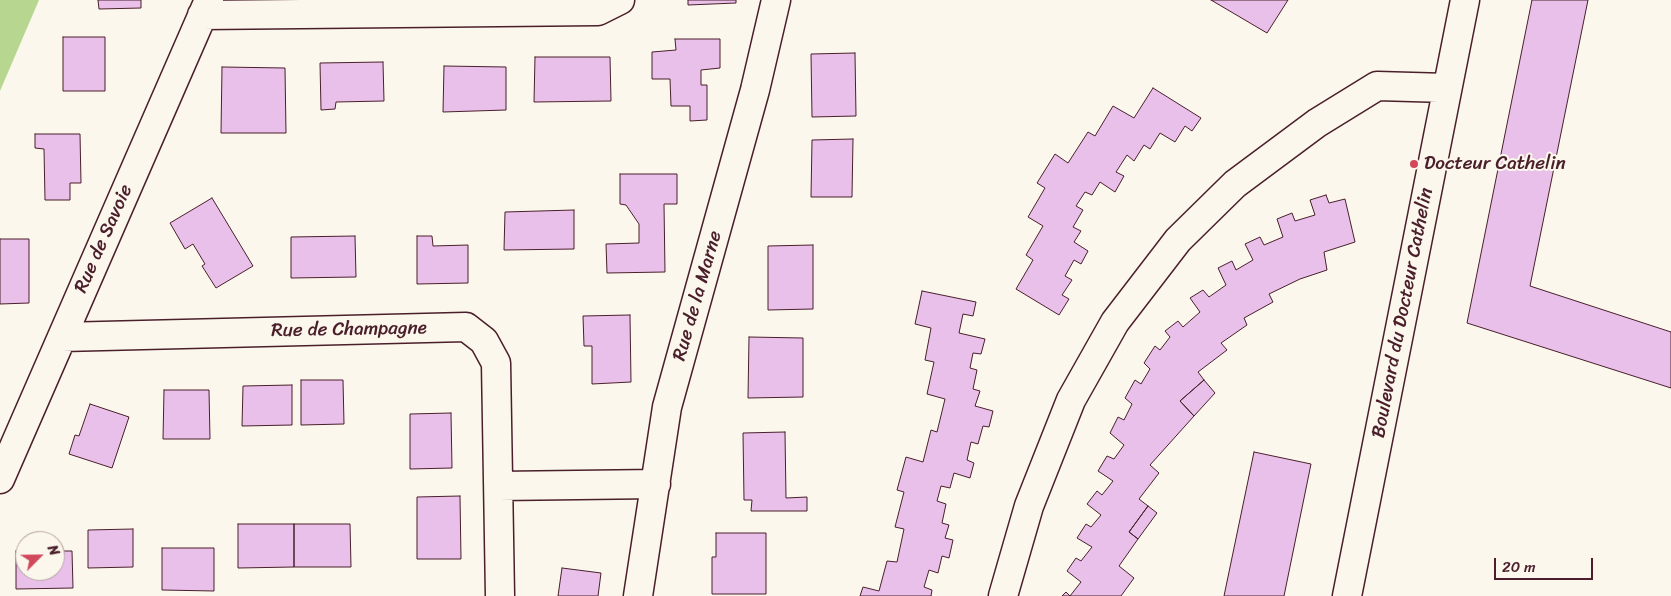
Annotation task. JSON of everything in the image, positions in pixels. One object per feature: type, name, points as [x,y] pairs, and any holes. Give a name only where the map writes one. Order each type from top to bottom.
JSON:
[{"type":"street","points":[[205,8],[598,10],[620,0]]},
{"type":"street","name":"Rue de la Marne","points":[[638,596],[667,407],[755,90],[776,0]]},
{"type":"street","name":"Boulevard du Docteur Cathelin","points":[[1348,596],[1465,0]]},
{"type":"street","name":"Rue de Savoie","points":[[0,479],[205,8]]},
{"type":"street","points":[[1003,596],[1029,506],[1071,400],[1115,322],[1178,240],[1235,184],[1317,122],[1377,86],[1447,88]]},
{"type":"street","name":"Rue de Champagne","points":[[62,338],[466,327],[484,341],[496,363],[500,596]]},
{"type":"street","points":[[499,486],[656,484]]},
{"type":"green space","points":[[0,0],[39,0],[0,91]]},
{"type":"building","points":[[98,0],[141,0],[141,8],[99,9]]},
{"type":"building","points":[[688,0],[736,0],[736,3],[688,5]]},
{"type":"building","points":[[1211,0],[1288,0],[1267,33]]},
{"type":"building","points":[[1532,0],[1588,0],[1530,286],[1671,332],[1671,388],[1467,323]]},
{"type":"building","points":[[63,37],[105,37],[105,91],[63,91]]},
{"type":"building","points":[[675,39],[720,39],[720,68],[701,70],[701,85],[707,85],[707,120],[690,121],[690,106],[671,106],[670,79],[652,79],[652,52],[676,50]]},
{"type":"building","points":[[855,53],[856,116],[812,117],[811,54]]},
{"type":"building","points":[[535,57],[610,57],[611,101],[534,102]]},
{"type":"building","points":[[383,62],[384,101],[336,102],[335,109],[321,110],[320,63]]},
{"type":"building","points":[[444,66],[506,67],[506,110],[443,112]]},
{"type":"building","points":[[222,67],[285,68],[286,133],[221,133]]},
{"type":"building","points":[[1153,88],[1201,118],[1192,131],[1185,126],[1175,142],[1160,133],[1150,149],[1144,145],[1134,161],[1127,155],[1116,172],[1124,176],[1115,192],[1100,182],[1092,195],[1085,192],[1076,206],[1083,210],[1073,227],[1081,231],[1074,242],[1088,251],[1081,264],[1074,260],[1065,276],[1072,280],[1062,295],[1069,299],[1059,315],[1016,289],[1033,260],[1026,255],[1043,226],[1028,217],[1045,188],[1037,183],[1055,154],[1068,163],[1088,132],[1095,136],[1113,106],[1134,118]]},
{"type":"building","points":[[35,134],[80,134],[81,183],[70,183],[70,200],[45,200],[44,149],[35,148]]},
{"type":"building","points":[[853,139],[852,197],[811,197],[812,140]]},
{"type":"building","points":[[620,174],[677,174],[677,204],[664,204],[665,272],[607,273],[606,244],[639,243],[639,224],[626,205],[620,204]]},
{"type":"building","points":[[1326,195],[1329,203],[1345,199],[1355,242],[1324,252],[1327,270],[1300,279],[1269,294],[1273,302],[1244,318],[1247,325],[1221,343],[1227,350],[1198,372],[1204,380],[1180,401],[1194,416],[1150,465],[1159,473],[1139,499],[1148,506],[1129,532],[1138,539],[1119,566],[1134,578],[1121,596],[1070,596],[1081,582],[1067,571],[1076,558],[1081,561],[1092,547],[1077,538],[1086,524],[1091,527],[1101,515],[1087,504],[1097,491],[1102,495],[1113,481],[1098,471],[1107,456],[1114,459],[1124,445],[1110,433],[1118,417],[1124,420],[1132,404],[1125,398],[1135,380],[1141,384],[1150,369],[1144,363],[1155,346],[1160,350],[1170,337],[1165,331],[1178,321],[1183,327],[1200,312],[1190,298],[1203,290],[1209,297],[1226,285],[1218,268],[1232,261],[1236,270],[1253,260],[1245,244],[1260,237],[1264,245],[1283,237],[1277,219],[1292,213],[1295,221],[1315,215],[1310,200]]},
{"type":"building","points":[[212,198],[253,266],[216,288],[202,266],[205,264],[193,244],[185,249],[170,223]]},
{"type":"building","points":[[574,210],[574,249],[504,250],[505,212]]},
{"type":"building","points":[[355,236],[356,277],[291,278],[291,237]]},
{"type":"building","points":[[417,236],[432,236],[433,246],[468,245],[468,283],[417,284]]},
{"type":"building","points":[[0,239],[29,239],[29,303],[0,304]]},
{"type":"building","points":[[813,245],[813,309],[768,310],[768,246]]},
{"type":"building","points":[[922,291],[976,302],[973,316],[963,314],[959,333],[985,339],[981,354],[973,353],[970,368],[977,370],[973,389],[980,391],[975,406],[993,411],[989,427],[983,426],[978,444],[971,442],[967,460],[974,463],[970,478],[954,473],[950,488],[941,486],[937,501],[946,504],[942,523],[949,525],[945,538],[953,540],[949,558],[942,556],[938,573],[929,570],[924,587],[932,590],[931,596],[860,596],[863,587],[879,591],[887,561],[897,562],[904,529],[895,527],[904,492],[897,490],[906,457],[923,462],[931,430],[937,432],[945,399],[927,394],[934,362],[925,360],[931,328],[915,324]]},
{"type":"building","points":[[630,315],[631,382],[592,384],[592,346],[584,346],[583,316]]},
{"type":"building","points":[[749,337],[803,338],[803,397],[748,398]]},
{"type":"building","points":[[301,380],[343,380],[344,424],[301,425]]},
{"type":"building","points":[[1204,380],[1215,393],[1194,416],[1180,401]]},
{"type":"building","points":[[292,385],[292,425],[242,426],[243,386]]},
{"type":"building","points":[[164,390],[209,390],[210,439],[163,439]]},
{"type":"building","points":[[90,404],[129,417],[112,468],[69,454],[75,435],[79,436]]},
{"type":"building","points":[[451,413],[452,468],[410,469],[410,414]]},
{"type":"building","points":[[785,432],[786,498],[807,497],[807,511],[751,511],[752,500],[744,500],[743,433]]},
{"type":"building","points":[[1254,452],[1311,464],[1284,596],[1224,596]]},
{"type":"building","points":[[460,496],[461,559],[417,559],[417,497]]},
{"type":"building","points":[[1148,506],[1157,513],[1138,539],[1129,532]]},
{"type":"building","points":[[238,524],[294,524],[294,567],[238,568]]},
{"type":"building","points":[[294,524],[350,524],[351,567],[294,567]]},
{"type":"building","points":[[133,529],[133,567],[88,568],[88,530]]},
{"type":"building","points":[[716,533],[766,533],[766,594],[712,594],[712,557],[716,557]]},
{"type":"building","points":[[162,548],[214,548],[214,591],[162,590]]},
{"type":"building","points":[[65,551],[72,551],[73,588],[16,589],[16,581],[65,581]]},
{"type":"building","points":[[562,568],[601,573],[598,596],[558,596]]},
{"type":"building","points":[[1066,592],[1070,596],[1062,596]]},
{"type":"place","name":"Docteur Cathelin","points":[[1414,164]]}]
